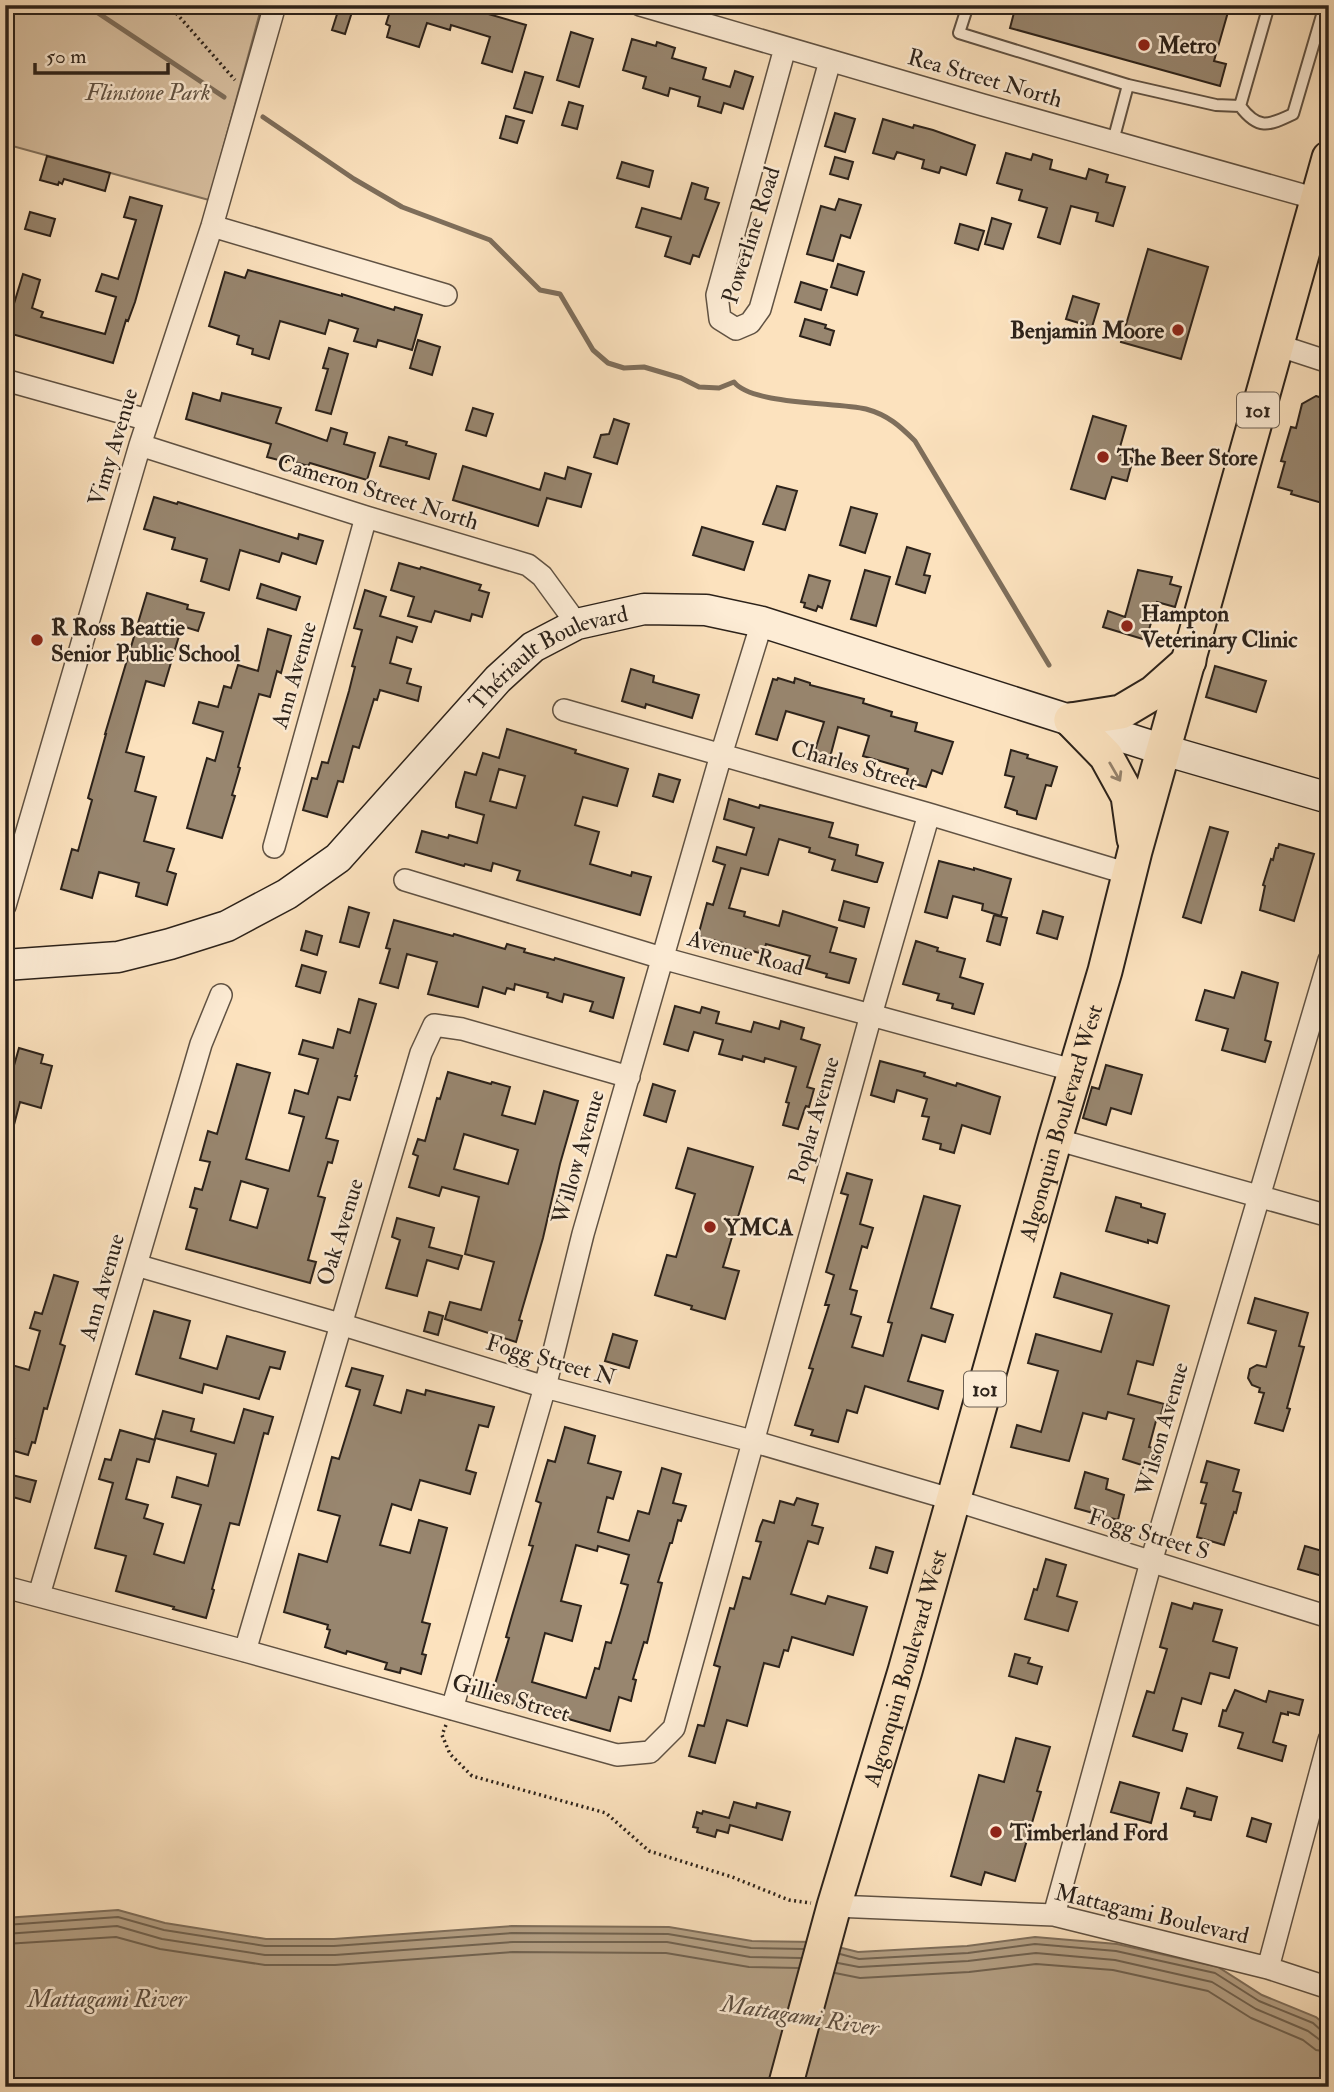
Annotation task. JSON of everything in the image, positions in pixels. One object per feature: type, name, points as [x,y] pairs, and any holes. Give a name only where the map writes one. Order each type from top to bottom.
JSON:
[{"type":"main road","name":"Algonquin Boulevard West","points":[[785,2087],[1105,971],[1132,862],[1329,158]]},
{"type":"main road","name":"Thériault Boulevard","points":[[5,965],[118,957],[170,944],[227,926],[287,894],[338,858],[498,679],[533,647],[577,624],[644,609],[706,610],[762,622],[1164,750],[1329,798]]},
{"type":"main road","points":[[1071,720],[1121,712],[1153,693],[1189,661]]},
{"type":"main road","points":[[1071,720],[1106,756],[1128,796],[1132,862]]},
{"type":"street","name":"Vimy Avenue","points":[[5,906],[140,445],[212,226],[275,5]]},
{"type":"street","name":"Rea Street North","points":[[640,5],[1317,199]]},
{"type":"street","name":"Powerline Road","points":[[785,48],[717,295],[720,320],[736,329],[750,323],[760,309],[830,61]]},
{"type":"street","points":[[212,226],[446,295]]},
{"type":"street","points":[[1277,345],[1329,362]]},
{"type":"street","points":[[5,380],[148,420]]},
{"type":"street","name":"Cameron Street North","points":[[140,445],[528,565],[542,576],[577,624]]},
{"type":"street","name":"Ann Avenue","points":[[274,847],[366,517]]},
{"type":"street","name":"Willow Avenue","points":[[452,1709],[545,1387],[583,1234],[762,622]]},
{"type":"street","name":"Charles Street","points":[[564,710],[929,814],[1132,862]]},
{"type":"street","name":"Poplar Avenue","points":[[752,1441],[929,814]]},
{"type":"street","name":"Avenue Road","points":[[405,880],[662,958],[1076,1071]]},
{"type":"street","name":"Wilson Avenue","points":[[1054,1915],[1151,1562],[1257,1196],[1329,960]]},
{"type":"street","name":"Ann Avenue","points":[[39,1595],[201,1044],[221,995]]},
{"type":"street","name":"Oak Avenue","points":[[245,1651],[421,1053],[434,1025],[462,1029],[629,1077]]},
{"type":"street","points":[[1055,1139],[1329,1216]]},
{"type":"street","name":"Fogg Street N","points":[[136,1265],[545,1387],[752,1441],[954,1500]]},
{"type":"street","name":"Gillies Street","points":[[39,1595],[617,1755],[650,1752],[674,1728],[752,1441]]},
{"type":"street","name":"Fogg Street S","points":[[954,1500],[1329,1617]]},
{"type":"street","points":[[5,1587],[39,1595]]},
{"type":"street","points":[[1268,1968],[1329,1740]]},
{"type":"street","name":"Mattagami Boulevard","points":[[832,1916],[1054,1915],[1268,1968],[1329,1988]]},
{"type":"lane","points":[[968,5],[960,33],[1128,85],[1216,105],[1240,106],[1251,120],[1264,123],[1276,122],[1293,114],[1325,5]]},
{"type":"lane","points":[[1240,106],[1269,5]]},
{"type":"lane","points":[[1113,141],[1128,85]]},
{"type":"path","points":[[169,5],[249,96]]},
{"type":"path","points":[[452,1709],[442,1735],[450,1754],[472,1776],[606,1813],[649,1851],[732,1877],[832,1916]]},
{"type":"green space","name":"Flinstone Park","points":[[5,5],[262,5],[209,200],[5,144]]},
{"type":"water","name":"Mattagami River","points":[[118,1910],[165,1923],[266,1939],[334,1939],[512,1926],[669,1927],[752,1941],[818,1942],[858,1952],[967,1946],[1035,1937],[1117,1944],[1218,1967],[1262,1995],[1316,2017],[1329,2028],[1329,2087],[5,2087],[5,1918]]},
{"type":"building","points":[[392,5],[487,5],[485,13],[526,25],[512,72],[482,63],[490,37],[451,25],[450,30],[427,23],[419,47],[387,37],[390,26],[386,24]]},
{"type":"building","name":"Metro","points":[[1016,5],[1041,11],[1043,5],[1230,5],[1214,61],[1226,64],[1220,86],[1010,28]]},
{"type":"building","points":[[339,8],[352,12],[345,34],[332,30]]},
{"type":"building","points":[[571,32],[593,39],[579,87],[557,80]]},
{"type":"building","points":[[632,39],[656,46],[657,42],[675,48],[672,58],[706,68],[703,79],[730,87],[735,71],[753,77],[743,109],[724,103],[721,113],[698,106],[700,97],[670,88],[668,96],[643,88],[646,77],[623,70]]},
{"type":"building","points":[[525,72],[543,77],[532,113],[514,108]]},
{"type":"building","points":[[569,102],[583,106],[577,129],[562,125]]},
{"type":"building","points":[[835,113],[855,119],[845,152],[825,146]]},
{"type":"building","points":[[506,116],[524,121],[517,143],[500,138]]},
{"type":"building","points":[[883,119],[913,128],[914,125],[933,130],[975,145],[966,175],[941,167],[939,173],[922,168],[924,160],[897,152],[894,159],[873,153]]},
{"type":"building","points":[[1006,153],[1031,160],[1033,154],[1052,160],[1050,169],[1086,179],[1089,169],[1108,175],[1106,182],[1125,187],[1113,226],[1096,221],[1098,213],[1071,206],[1060,244],[1038,237],[1047,208],[1019,200],[1022,190],[997,183]]},
{"type":"building","points":[[47,156],[110,173],[105,191],[64,179],[62,184],[59,182],[58,185],[40,180]]},
{"type":"building","points":[[835,157],[853,162],[848,179],[830,174]]},
{"type":"building","points":[[622,162],[653,171],[649,187],[617,178]]},
{"type":"building","points":[[692,183],[708,188],[705,199],[719,203],[699,257],[693,255],[690,264],[665,256],[671,237],[636,227],[642,208],[681,219]]},
{"type":"building","points":[[130,197],[162,206],[135,302],[128,321],[126,320],[113,363],[5,332],[5,304],[13,307],[23,274],[40,280],[32,308],[43,312],[41,317],[105,334],[116,297],[96,291],[102,274],[118,279],[136,220],[124,217]]},
{"type":"building","points":[[839,199],[861,205],[850,238],[841,235],[833,261],[807,254],[821,206],[835,210]]},
{"type":"building","points":[[30,212],[55,219],[50,236],[25,229]]},
{"type":"building","points":[[992,218],[1011,224],[1003,249],[985,244]]},
{"type":"building","points":[[960,224],[984,231],[978,250],[955,243]]},
{"type":"building","points":[[1148,249],[1208,267],[1181,359],[1121,342]]},
{"type":"building","points":[[838,264],[864,272],[857,295],[831,287]]},
{"type":"building","points":[[248,270],[394,310],[395,307],[422,315],[412,350],[378,340],[376,347],[354,341],[358,329],[329,320],[325,334],[280,321],[269,359],[252,354],[253,349],[237,344],[239,336],[209,326],[225,272],[245,278]]},
{"type":"building","points":[[801,282],[827,290],[821,310],[795,302]]},
{"type":"building","points":[[1073,296],[1099,304],[1092,327],[1066,319]]},
{"type":"building","points":[[805,319],[826,325],[825,328],[834,331],[830,345],[800,336]]},
{"type":"building","points":[[418,340],[440,347],[432,375],[410,368]]},
{"type":"building","points":[[329,348],[348,354],[331,414],[316,410],[328,369],[323,368]]},
{"type":"building","points":[[193,393],[220,401],[222,393],[281,408],[276,423],[327,441],[331,428],[347,433],[344,444],[375,453],[367,480],[310,463],[308,466],[286,459],[286,462],[267,457],[271,444],[186,419]]},
{"type":"building","points":[[1316,396],[1329,400],[1329,505],[1291,494],[1292,491],[1278,487],[1285,462],[1281,461],[1291,427],[1296,428],[1302,404]]},
{"type":"building","points":[[473,408],[493,414],[486,436],[466,430]]},
{"type":"building","name":"The Beer Store","points":[[1093,416],[1126,426],[1118,454],[1133,459],[1127,481],[1112,477],[1105,499],[1071,489]]},
{"type":"building","points":[[614,419],[629,424],[617,464],[594,457],[601,435],[609,434]]},
{"type":"building","points":[[389,437],[436,454],[429,479],[380,466]]},
{"type":"building","points":[[463,466],[540,490],[545,473],[565,479],[568,467],[591,474],[581,507],[547,498],[538,526],[453,500]]},
{"type":"building","points":[[777,486],[797,491],[785,530],[763,524]]},
{"type":"building","points":[[154,497],[298,539],[299,534],[323,541],[316,564],[282,553],[279,562],[240,550],[229,590],[201,581],[207,559],[172,549],[175,538],[144,529]]},
{"type":"building","points":[[851,507],[877,514],[865,553],[840,545]]},
{"type":"building","points":[[702,527],[753,542],[744,570],[693,555]]},
{"type":"building","points":[[907,547],[930,554],[924,575],[930,576],[925,593],[896,584]]},
{"type":"building","points":[[399,563],[481,585],[479,590],[489,593],[482,617],[472,614],[470,621],[435,611],[431,622],[408,616],[414,597],[391,590]]},
{"type":"building","points":[[865,570],[890,577],[876,626],[851,619]]},
{"type":"building","points":[[1138,570],[1172,577],[1170,584],[1181,587],[1175,607],[1157,602],[1146,640],[1103,627],[1108,611],[1125,617]]},
{"type":"building","points":[[809,575],[830,581],[822,608],[818,606],[816,611],[804,607],[805,603],[801,602]]},
{"type":"building","points":[[261,584],[300,597],[296,610],[257,598]]},
{"type":"building","points":[[365,590],[386,597],[380,616],[417,627],[412,642],[397,637],[390,663],[411,669],[407,683],[421,687],[418,701],[380,690],[377,700],[374,699],[359,748],[353,746],[343,782],[338,781],[327,817],[303,810],[312,778],[317,779],[322,762],[328,763],[349,691],[355,667],[352,666],[362,630],[354,628]]},
{"type":"building","points":[[147,593],[188,605],[187,609],[204,613],[198,631],[182,626],[164,686],[146,681],[126,752],[144,757],[135,791],[156,797],[144,841],[174,849],[167,871],[176,874],[167,905],[136,896],[139,883],[99,872],[92,898],[61,889],[72,849],[78,851],[92,800],[88,798],[105,734]]},
{"type":"building","points":[[268,629],[291,636],[281,673],[277,671],[270,697],[259,694],[238,767],[240,768],[232,795],[235,796],[222,838],[187,828],[207,758],[215,761],[223,732],[193,723],[199,702],[218,707],[224,686],[231,688],[238,665],[258,671]]},
{"type":"building","points":[[1215,666],[1266,681],[1256,712],[1206,697]]},
{"type":"building","points":[[631,669],[654,676],[653,682],[699,695],[692,718],[646,704],[645,708],[622,701]]},
{"type":"building","points":[[795,678],[810,685],[864,699],[863,703],[892,712],[891,716],[917,723],[915,731],[953,742],[942,774],[932,770],[926,787],[905,781],[908,769],[863,756],[869,736],[838,727],[828,765],[812,760],[824,722],[786,711],[777,740],[756,734],[773,679],[794,683]]},
{"type":"building","points":[[507,729],[628,769],[617,806],[583,797],[575,825],[599,832],[590,864],[631,876],[632,872],[651,877],[640,915],[517,880],[520,871],[493,863],[491,871],[416,852],[422,831],[477,843],[484,815],[456,807],[456,803],[465,772],[476,775],[483,753],[499,758]],"holes":[[[499,769],[525,776],[516,808],[490,801]]]},
{"type":"building","points":[[1011,750],[1057,767],[1051,786],[1046,785],[1036,819],[1017,814],[1017,811],[1005,807],[1014,777],[1005,775]]},
{"type":"building","points":[[659,774],[680,780],[673,802],[653,796]]},
{"type":"building","points":[[729,799],[833,823],[829,837],[858,845],[856,855],[883,863],[875,882],[832,870],[835,860],[809,852],[810,848],[779,839],[768,875],[741,868],[729,908],[745,912],[744,916],[779,926],[783,911],[837,928],[830,952],[856,959],[849,983],[806,968],[810,956],[766,944],[763,954],[698,936],[707,903],[713,905],[725,865],[713,861],[717,847],[746,855],[754,828],[724,819]]},
{"type":"building","points":[[1210,827],[1228,832],[1201,923],[1183,917]]},
{"type":"building","points":[[1279,844],[1314,854],[1294,921],[1260,910],[1265,886],[1263,885]]},
{"type":"building","points":[[939,861],[1011,879],[1001,916],[982,910],[983,904],[953,896],[947,918],[925,912]]},
{"type":"building","points":[[844,901],[869,908],[864,927],[839,920]]},
{"type":"building","points":[[349,907],[369,913],[359,947],[340,942]]},
{"type":"building","points":[[1043,911],[1063,917],[1057,939],[1037,933]]},
{"type":"building","points":[[994,915],[1007,918],[1000,945],[987,941]]},
{"type":"building","points":[[394,920],[505,949],[507,944],[525,949],[524,952],[624,978],[613,1018],[590,1011],[593,1002],[564,994],[562,1002],[547,997],[548,993],[515,984],[514,990],[507,988],[505,994],[483,987],[478,1007],[428,994],[437,962],[407,954],[398,988],[380,983],[390,949],[386,948]]},
{"type":"building","points":[[306,931],[322,936],[317,955],[301,950]]},
{"type":"building","points":[[916,941],[938,948],[937,951],[965,959],[960,977],[983,984],[974,1014],[952,1008],[953,1004],[937,1000],[939,994],[903,984]]},
{"type":"building","points":[[302,965],[326,972],[320,993],[296,986]]},
{"type":"building","points":[[1242,972],[1278,983],[1265,1040],[1271,1042],[1265,1062],[1222,1050],[1228,1029],[1196,1020],[1205,990],[1234,998]]},
{"type":"building","points":[[359,999],[376,1004],[350,1100],[338,1097],[326,1138],[338,1141],[332,1163],[328,1162],[318,1196],[325,1198],[308,1260],[316,1262],[310,1283],[186,1249],[197,1209],[190,1207],[195,1188],[202,1190],[210,1162],[200,1160],[208,1131],[217,1134],[237,1064],[270,1073],[246,1159],[289,1171],[304,1117],[289,1113],[295,1090],[308,1094],[318,1059],[299,1054],[303,1040],[333,1048],[338,1029],[350,1033]],"holes":[[[241,1181],[268,1189],[257,1228],[230,1220]]]},
{"type":"building","points":[[675,1006],[700,1013],[702,1007],[719,1012],[716,1023],[751,1032],[754,1022],[779,1029],[781,1021],[804,1028],[801,1039],[820,1045],[807,1087],[814,1089],[798,1129],[783,1125],[789,1103],[786,1102],[796,1067],[765,1058],[764,1062],[743,1056],[742,1060],[719,1054],[723,1040],[694,1032],[688,1051],[664,1044]]},
{"type":"building","points":[[19,1048],[43,1055],[41,1063],[52,1066],[41,1108],[20,1102],[10,1140],[5,1140],[5,1090]]},
{"type":"building","points":[[880,1061],[925,1073],[924,1076],[956,1086],[957,1083],[1000,1097],[990,1134],[962,1125],[954,1153],[940,1149],[941,1144],[923,1139],[929,1117],[922,1116],[927,1099],[897,1090],[894,1102],[871,1095]]},
{"type":"building","points":[[1106,1065],[1142,1075],[1131,1114],[1111,1108],[1106,1125],[1083,1118],[1092,1087],[1099,1089]]},
{"type":"building","points":[[448,1072],[510,1087],[502,1115],[535,1124],[544,1091],[578,1101],[519,1320],[522,1321],[516,1342],[445,1319],[450,1302],[481,1310],[494,1262],[465,1254],[479,1197],[442,1187],[439,1196],[409,1187],[418,1156],[413,1154],[418,1139],[425,1141],[437,1098],[440,1099]],"holes":[[[464,1134],[518,1150],[508,1184],[454,1169]]]},
{"type":"building","points":[[653,1084],[675,1091],[666,1122],[644,1115]]},
{"type":"building","name":"YMCA","points":[[688,1148],[753,1167],[723,1267],[739,1271],[725,1319],[655,1295],[667,1255],[676,1257],[695,1194],[676,1188]]},
{"type":"building","points":[[847,1173],[872,1180],[860,1224],[873,1228],[867,1248],[862,1246],[850,1289],[857,1291],[851,1314],[861,1317],[852,1347],[883,1356],[892,1323],[888,1322],[924,1196],[960,1206],[931,1308],[953,1315],[945,1342],[922,1335],[908,1381],[943,1391],[938,1409],[865,1386],[857,1413],[847,1410],[838,1442],[811,1435],[813,1430],[795,1425],[829,1305],[825,1305],[834,1275],[826,1272],[848,1195],[841,1193]]},
{"type":"building","points":[[1116,1197],[1165,1214],[1157,1243],[1106,1231]]},
{"type":"building","points":[[397,1218],[434,1228],[429,1247],[462,1256],[458,1269],[427,1260],[417,1296],[386,1288],[400,1240],[392,1237]]},
{"type":"building","points":[[1061,1273],[1169,1306],[1153,1365],[1137,1361],[1128,1394],[1164,1404],[1160,1418],[1157,1417],[1149,1447],[1154,1448],[1148,1467],[1123,1459],[1134,1419],[1108,1412],[1106,1419],[1083,1413],[1069,1461],[1011,1447],[1017,1425],[1041,1432],[1058,1371],[1028,1363],[1036,1334],[1101,1352],[1112,1314],[1054,1297]]},
{"type":"building","points":[[54,1275],[78,1282],[60,1344],[65,1346],[47,1409],[44,1408],[35,1443],[32,1442],[28,1455],[11,1450],[14,1439],[5,1438],[5,1363],[29,1370],[40,1331],[30,1328],[35,1312],[42,1314]]},
{"type":"building","points":[[1255,1298],[1308,1313],[1299,1346],[1304,1347],[1283,1431],[1255,1423],[1264,1393],[1252,1385],[1248,1378],[1250,1369],[1257,1365],[1266,1367],[1276,1331],[1248,1323]]},
{"type":"building","points":[[154,1311],[190,1321],[180,1358],[217,1369],[227,1336],[285,1352],[280,1369],[270,1367],[259,1399],[204,1384],[202,1393],[136,1374]]},
{"type":"building","points":[[429,1312],[443,1316],[438,1335],[424,1331]]},
{"type":"building","points":[[613,1334],[637,1341],[629,1368],[605,1361]]},
{"type":"building","points":[[352,1368],[383,1376],[374,1405],[401,1413],[407,1390],[425,1395],[426,1390],[494,1407],[488,1427],[479,1425],[466,1470],[476,1473],[470,1494],[420,1480],[411,1510],[392,1504],[380,1545],[410,1553],[419,1520],[447,1528],[422,1622],[430,1624],[422,1654],[426,1655],[421,1674],[401,1668],[400,1673],[385,1669],[387,1663],[325,1647],[330,1630],[327,1629],[328,1625],[284,1612],[299,1554],[327,1562],[340,1516],[318,1510],[332,1457],[339,1459],[360,1390],[346,1386]]},
{"type":"building","points":[[244,1409],[273,1417],[268,1434],[264,1433],[239,1525],[230,1523],[206,1618],[116,1591],[126,1556],[95,1548],[113,1483],[99,1479],[105,1459],[111,1460],[120,1430],[155,1440],[149,1462],[137,1459],[126,1499],[148,1505],[144,1518],[163,1524],[154,1554],[184,1563],[201,1505],[172,1497],[177,1477],[208,1486],[216,1454],[155,1438],[163,1411],[194,1419],[191,1431],[234,1443]]},
{"type":"building","points":[[565,1427],[595,1436],[588,1463],[621,1472],[613,1499],[607,1497],[598,1532],[629,1541],[638,1511],[649,1514],[662,1468],[681,1474],[673,1503],[686,1506],[681,1521],[678,1520],[658,1582],[662,1583],[647,1643],[644,1642],[633,1679],[636,1680],[631,1701],[619,1697],[610,1731],[558,1716],[559,1711],[525,1701],[524,1707],[491,1697],[533,1546],[529,1545],[541,1503],[536,1501],[548,1460],[555,1462]],"holes":[[[576,1545],[597,1551],[598,1546],[629,1555],[621,1583],[628,1585],[611,1643],[606,1642],[599,1669],[595,1668],[586,1698],[532,1682],[545,1633],[572,1641],[581,1606],[561,1601]]]},
{"type":"building","points":[[1207,1461],[1239,1470],[1233,1491],[1241,1493],[1224,1545],[1197,1537],[1206,1504],[1201,1503],[1207,1483],[1201,1482]]},
{"type":"building","points":[[1085,1472],[1108,1479],[1106,1489],[1124,1495],[1118,1520],[1075,1508]]},
{"type":"building","points":[[12,1475],[36,1481],[30,1502],[6,1495]]},
{"type":"building","points":[[797,1498],[818,1504],[812,1525],[823,1528],[818,1544],[808,1541],[791,1594],[825,1604],[828,1596],[867,1607],[853,1655],[792,1637],[788,1651],[784,1650],[779,1667],[764,1663],[747,1726],[727,1720],[715,1763],[689,1756],[698,1725],[704,1726],[720,1667],[714,1665],[730,1608],[734,1609],[743,1577],[750,1579],[761,1542],[756,1541],[760,1527],[763,1520],[774,1523],[780,1501],[794,1505]]},
{"type":"building","points":[[1305,1546],[1329,1553],[1329,1578],[1298,1569]]},
{"type":"building","points":[[876,1547],[893,1552],[887,1573],[870,1568]]},
{"type":"building","points":[[1046,1559],[1066,1565],[1057,1596],[1077,1602],[1068,1631],[1025,1619]]},
{"type":"building","points":[[1172,1603],[1192,1609],[1194,1603],[1222,1610],[1213,1641],[1237,1648],[1229,1678],[1210,1673],[1201,1704],[1182,1698],[1173,1730],[1187,1734],[1182,1751],[1133,1736],[1147,1691],[1154,1693],[1167,1649],[1160,1647]]},
{"type":"building","points":[[1015,1654],[1030,1658],[1028,1663],[1042,1667],[1037,1684],[1009,1676]]},
{"type":"building","points":[[1235,1690],[1266,1702],[1269,1691],[1303,1700],[1299,1715],[1281,1713],[1273,1742],[1286,1746],[1282,1761],[1238,1748],[1243,1733],[1219,1726],[1223,1710],[1226,1711]]},
{"type":"building","name":"Timberland Ford","points":[[1016,1738],[1050,1747],[1037,1791],[1041,1792],[1015,1881],[985,1872],[981,1885],[951,1876],[979,1775],[1004,1782]]},
{"type":"building","points":[[1120,1782],[1159,1793],[1151,1823],[1111,1812]]},
{"type":"building","points":[[1187,1788],[1217,1797],[1211,1820],[1194,1816],[1195,1812],[1181,1808]]},
{"type":"building","points":[[734,1802],[756,1808],[757,1803],[790,1812],[782,1840],[730,1825],[728,1833],[717,1830],[715,1837],[697,1832],[698,1828],[693,1827],[697,1812],[729,1818]]},
{"type":"building","points":[[1252,1818],[1271,1824],[1266,1842],[1247,1836]]},
{"type":"waterway","points":[[86,5],[224,97]]},
{"type":"waterway","points":[[263,117],[354,179],[402,207],[490,240],[540,290],[560,294],[593,350],[608,363],[624,368],[644,367],[681,378],[699,387],[719,388],[734,382],[758,395],[776,399],[866,409],[893,422],[915,441],[1049,665]]},
{"type":"place","name":"Metro","points":[[1144,45]]},
{"type":"place","name":"Benjamin Moore","points":[[1178,330]]},
{"type":"place","name":"The Beer Store","points":[[1103,457]]},
{"type":"place","name":"Hampton Veterinary Clinic","points":[[1127,626]]},
{"type":"place","name":"R Ross Beattie Senior Public School","points":[[37,640]]},
{"type":"place","name":"YMCA","points":[[710,1227]]},
{"type":"place","name":"Timberland Ford","points":[[996,1832]]}]
